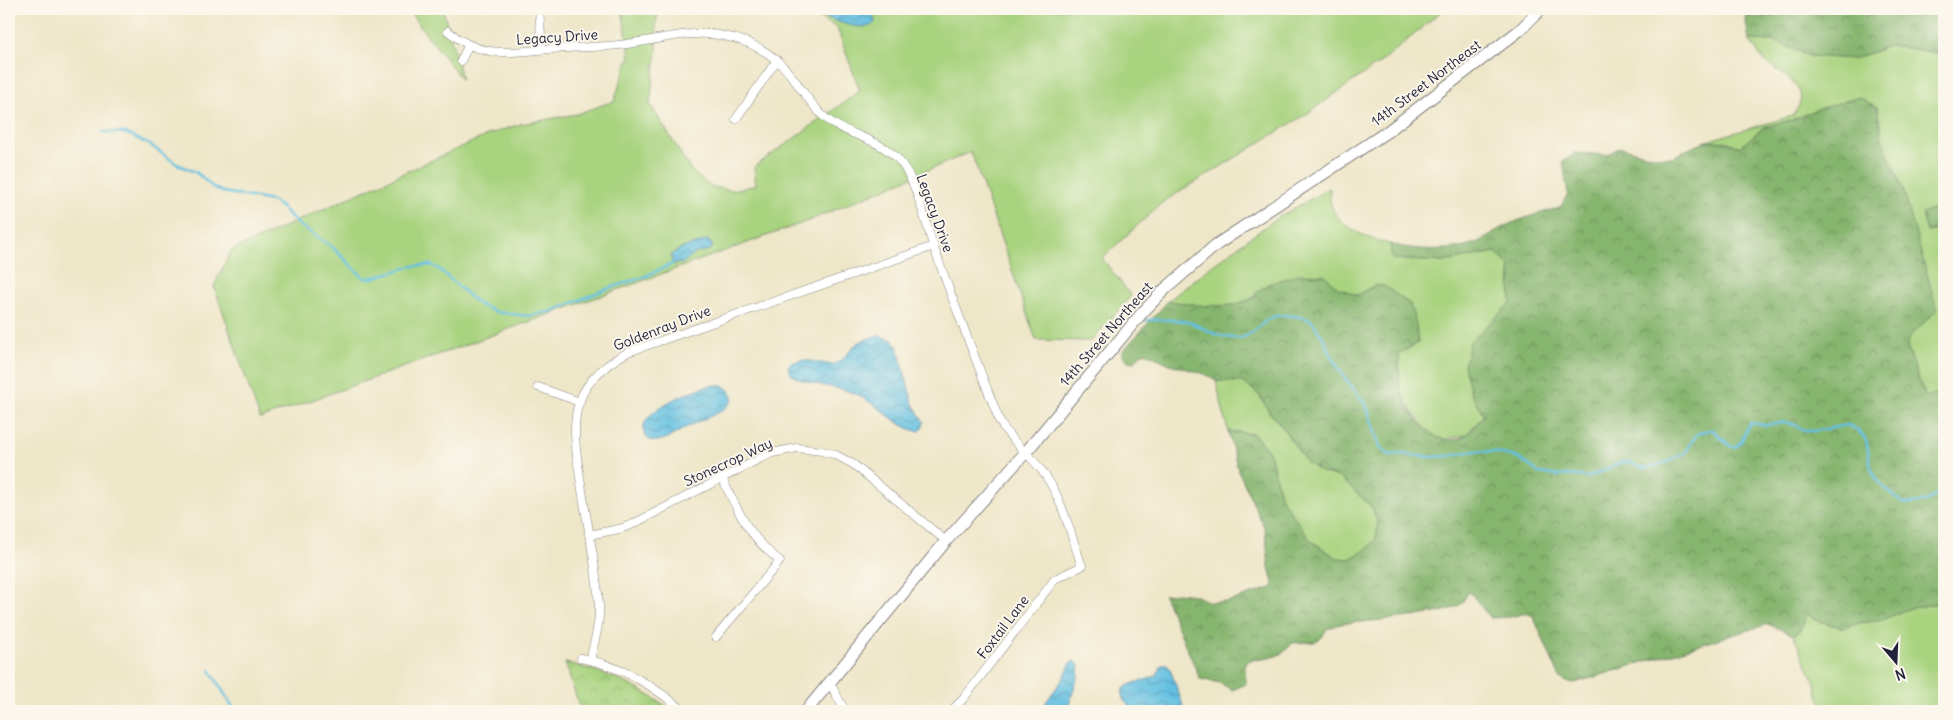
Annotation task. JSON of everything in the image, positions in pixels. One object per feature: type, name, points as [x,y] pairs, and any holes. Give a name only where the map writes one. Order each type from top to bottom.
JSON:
[{"type":"street","points":[[539,9],[542,48]]},
{"type":"street","name":"14th Street Northeast","points":[[806,711],[946,541],[1026,452],[1142,313],[1196,260],[1388,131],[1520,30],[1541,9]]},
{"type":"street","name":"Legacy Drive","points":[[448,31],[468,46],[500,53],[542,48],[624,45],[687,35],[714,34],[752,44],[777,60],[785,68],[822,115],[837,126],[888,150],[904,167],[913,186],[1000,422],[1010,438],[1026,452],[1043,472],[1053,489],[1082,566]]},
{"type":"street","points":[[461,61],[468,46]]},
{"type":"street","points":[[736,119],[777,60]]},
{"type":"street","name":"Goldenray Drive","points":[[590,660],[597,633],[599,610],[574,432],[580,402],[590,382],[611,361],[628,352],[934,246]]},
{"type":"street","points":[[538,387],[580,402]]},
{"type":"street","name":"Stonecrop Way","points":[[589,535],[631,525],[772,453],[797,448],[828,452],[853,464],[946,541]]},
{"type":"street","points":[[716,637],[780,561],[755,538],[742,518],[722,478]]},
{"type":"street","name":"Foxtail Lane","points":[[951,711],[964,698],[1055,579],[1082,566]]},
{"type":"street","points":[[581,658],[612,666],[643,680],[684,711]]},
{"type":"street","points":[[830,683],[845,711]]},
{"type":"green space","points":[[407,9],[443,9],[462,80]]},
{"type":"green space","points":[[622,9],[660,9],[656,22],[657,49],[650,104],[692,172],[711,187],[733,190],[756,185],[754,167],[860,91],[837,28],[805,9],[1444,9],[1385,59],[1305,115],[1163,202],[1102,258],[1131,296],[1091,341],[1036,340],[971,152],[808,221],[260,419],[214,286],[231,251],[490,134],[521,124],[577,114],[614,101],[630,55]]},
{"type":"green space","points":[[1764,9],[1944,9],[1944,57],[1941,54],[1891,45],[1854,59],[1809,56],[1774,41],[1749,40],[1745,15],[1763,18]]},
{"type":"green space","points":[[1749,40],[1774,41],[1809,56],[1854,59],[1891,45],[1941,54],[1944,57],[1944,205],[1922,215],[1927,232],[1944,229],[1943,393],[1925,397],[1907,346],[1910,336],[1937,310],[1904,193],[1882,139],[1877,107],[1821,108],[1792,120],[1764,127],[1740,147],[1726,141],[1703,142],[1792,116],[1799,106],[1801,97],[1794,83],[1763,59]]},
{"type":"green space","points":[[1859,97],[1877,107],[1882,139],[1904,192],[1937,310],[1910,336],[1907,346],[1925,397],[1944,392],[1944,602],[1907,609],[1882,620],[1859,623],[1843,628],[1816,620],[1808,614],[1799,632],[1793,635],[1768,624],[1575,683],[1567,682],[1560,678],[1533,616],[1526,613],[1511,617],[1490,618],[1470,592],[1461,604],[1453,608],[1423,615],[1340,624],[1327,629],[1322,637],[1315,642],[1292,643],[1279,655],[1250,660],[1245,665],[1246,684],[1232,690],[1220,683],[1200,679],[1164,595],[1178,593],[1194,595],[1210,602],[1227,602],[1274,587],[1269,567],[1265,529],[1238,470],[1228,431],[1254,434],[1270,453],[1280,496],[1310,540],[1337,558],[1350,559],[1366,550],[1376,539],[1378,524],[1372,507],[1339,477],[1321,472],[1306,462],[1281,425],[1270,413],[1260,396],[1242,382],[1216,381],[1204,374],[1170,364],[1144,352],[1134,362],[1128,361],[1121,353],[1168,301],[1207,306],[1234,305],[1254,298],[1257,292],[1268,284],[1298,274],[1325,275],[1338,288],[1357,295],[1376,285],[1384,286],[1410,304],[1416,325],[1418,343],[1399,354],[1400,390],[1405,402],[1426,430],[1445,440],[1456,440],[1469,433],[1484,415],[1472,396],[1464,366],[1470,342],[1511,303],[1510,267],[1496,252],[1443,262],[1392,259],[1390,244],[1422,249],[1457,248],[1481,241],[1515,222],[1560,208],[1568,194],[1563,162],[1575,153],[1607,155],[1620,147],[1651,156],[1664,157],[1674,156],[1699,144],[1718,141],[1740,147],[1764,127],[1792,120],[1821,108]]},
{"type":"green space","points":[[1330,188],[1330,202],[1334,212],[1340,219],[1354,231],[1390,244],[1392,259],[1443,262],[1496,252],[1510,267],[1511,303],[1470,342],[1472,396],[1484,415],[1466,435],[1442,440],[1428,432],[1413,413],[1400,391],[1399,354],[1418,343],[1384,286],[1370,288],[1357,296],[1338,288],[1325,275],[1257,292],[1241,304],[1229,306],[1202,306],[1168,301],[1277,218]]},
{"type":"green space","points":[[1944,205],[1944,229],[1927,232],[1922,214]]},
{"type":"green space","points":[[1216,381],[1242,382],[1251,388],[1260,396],[1270,413],[1281,425],[1306,462],[1321,472],[1339,477],[1372,507],[1378,524],[1376,539],[1366,550],[1350,559],[1337,558],[1310,540],[1280,496],[1270,453],[1254,434],[1228,431]]},
{"type":"green space","points":[[1944,602],[1944,711],[1822,711],[1816,685],[1793,635],[1799,632],[1808,614],[1816,620],[1843,628],[1859,623],[1882,620],[1907,609]]},
{"type":"green space","points":[[565,663],[594,670],[622,681],[648,694],[673,711],[581,711]]},
{"type":"water","points":[[808,9],[872,9],[875,23],[869,26],[852,26],[832,20]]},
{"type":"water","points":[[708,240],[713,246],[710,250],[696,253],[682,263],[672,264],[671,255],[680,249]]},
{"type":"water","points":[[877,335],[893,340],[898,348],[913,404],[924,422],[922,429],[919,431],[905,427],[856,394],[811,383],[790,373],[788,367],[790,363],[803,360],[834,365],[843,359],[857,343]]},
{"type":"water","points":[[713,385],[721,386],[730,391],[732,402],[720,412],[668,438],[650,441],[647,438],[643,429],[646,420],[655,411],[679,397]]},
{"type":"water","points":[[1074,661],[1079,665],[1078,676],[1067,711],[1046,711],[1046,702]]},
{"type":"water","points":[[1163,664],[1167,664],[1170,669],[1185,711],[1134,711],[1125,702],[1122,691],[1132,684],[1155,676]]},
{"type":"waterway","points":[[103,132],[130,135],[150,145],[177,164],[197,173],[214,188],[223,192],[272,201],[299,225],[331,246],[364,278],[371,278],[413,266],[431,265],[439,269],[478,304],[496,312],[528,316],[553,311],[601,291],[646,276],[672,264]]},
{"type":"waterway","points":[[1142,320],[1185,321],[1231,338],[1251,334],[1267,320],[1277,316],[1295,316],[1311,320],[1325,340],[1332,358],[1344,377],[1366,405],[1380,447],[1389,455],[1403,454],[1428,457],[1450,456],[1472,451],[1494,452],[1519,458],[1539,473],[1589,477],[1622,462],[1630,462],[1639,467],[1646,468],[1667,462],[1685,453],[1697,434],[1709,430],[1713,430],[1730,446],[1735,447],[1741,443],[1751,423],[1763,425],[1786,422],[1804,430],[1814,431],[1848,425],[1865,439],[1872,470],[1878,481],[1901,502],[1909,504],[1920,503],[1944,491]]},
{"type":"waterway","points":[[210,670],[235,711]]}]
